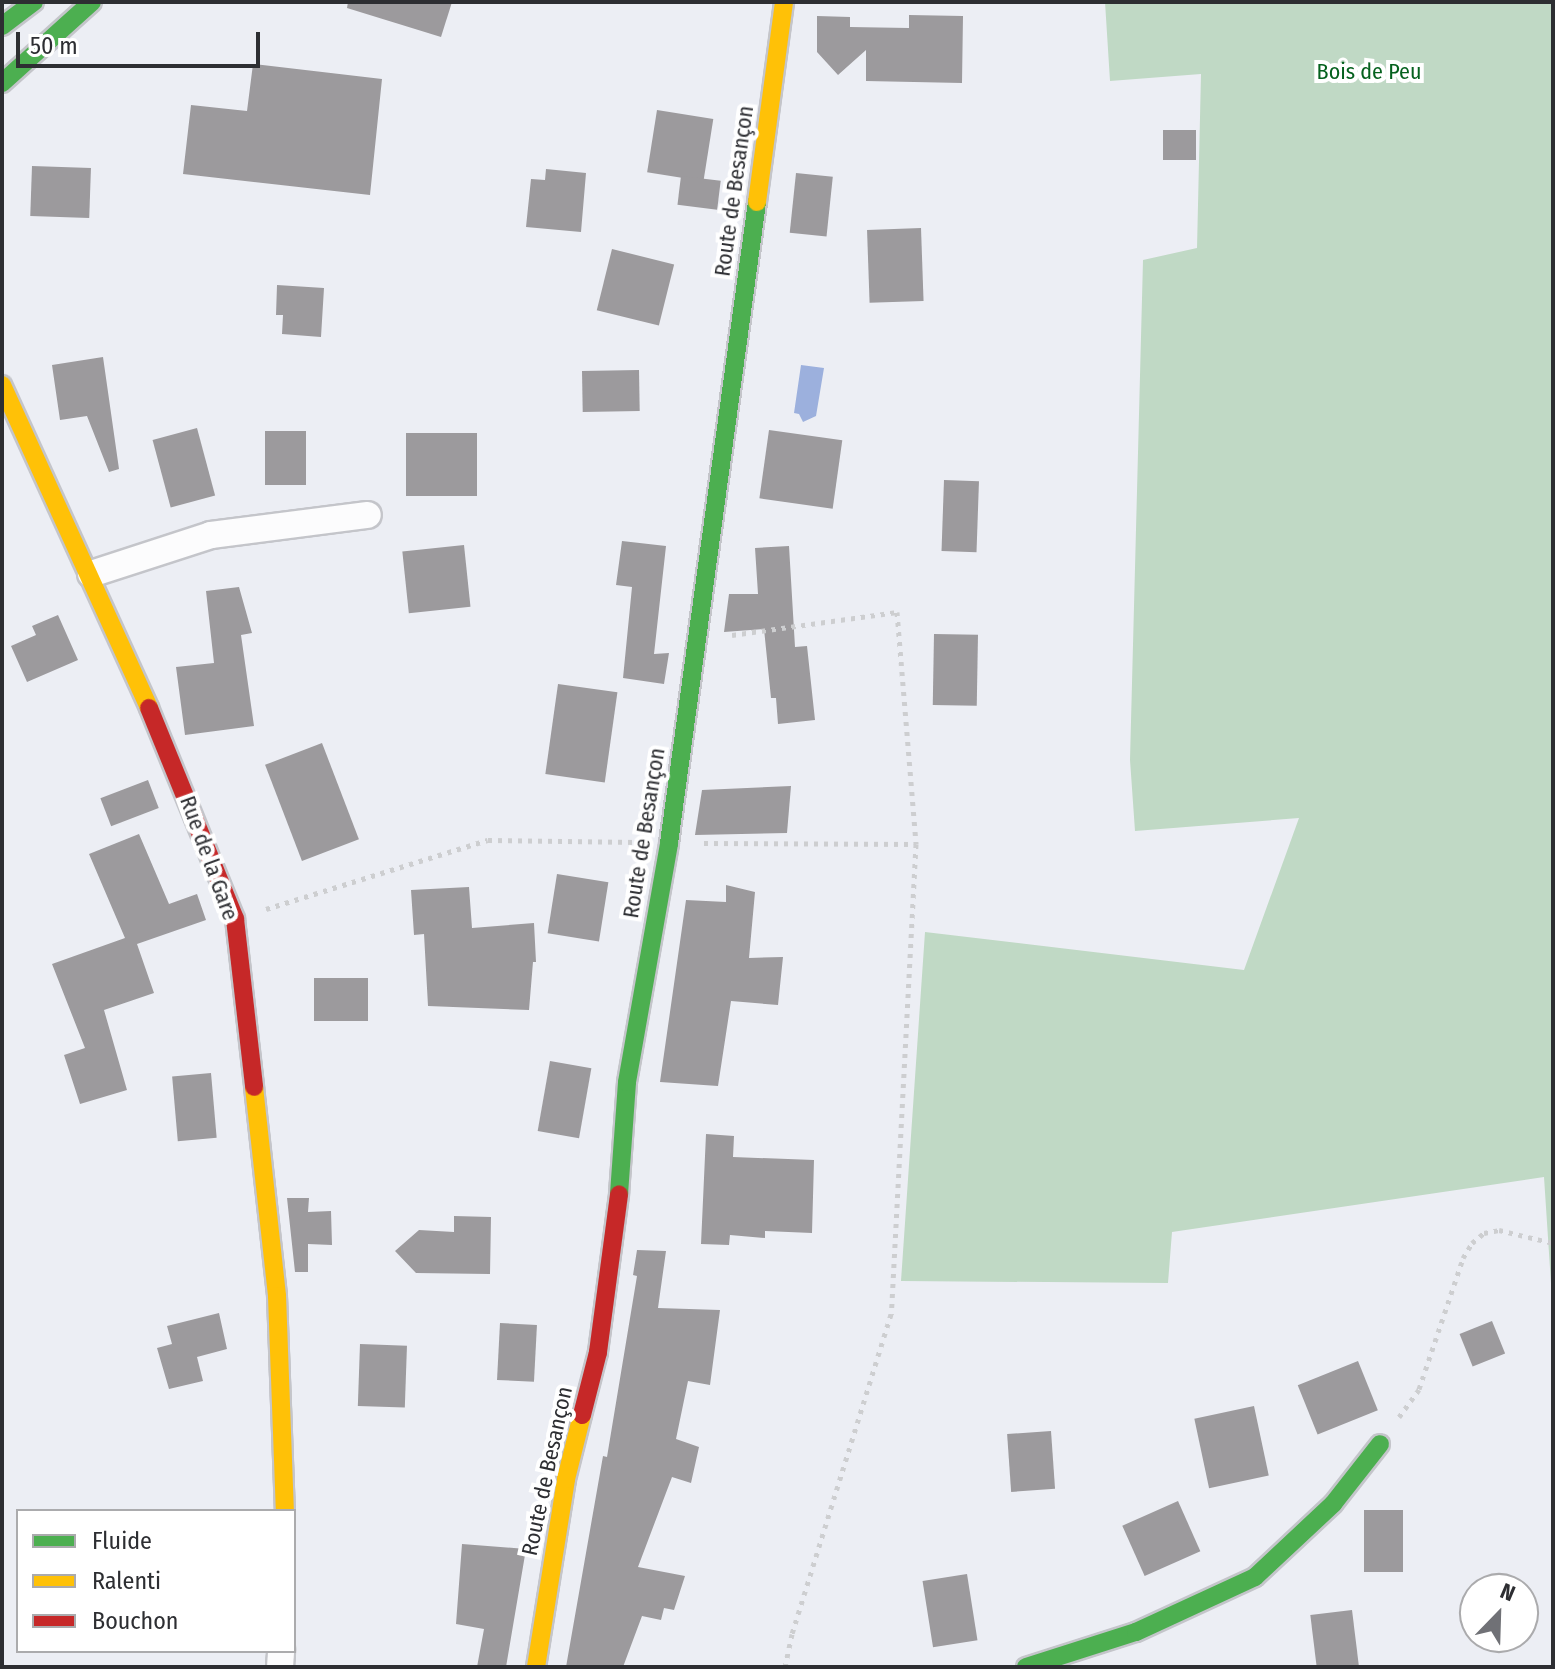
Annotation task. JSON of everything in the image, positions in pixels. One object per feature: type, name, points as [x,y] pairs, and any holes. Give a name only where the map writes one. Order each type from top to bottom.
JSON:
[{"type":"street","points":[[4,17],[34,2]]},
{"type":"street","points":[[2,83],[92,2]]},
{"type":"street","name":"Route de Besançon","points":[[536,1667],[566,1479],[598,1352],[624,1157],[627,1082],[669,843],[784,2]]},
{"type":"street","name":"Rue de la Gare","points":[[4,399],[91,574],[172,757],[235,919],[277,1296],[285,1509]]},
{"type":"street","points":[[91,574],[211,535],[368,515]]},
{"type":"street","points":[[1026,1667],[1136,1632],[1255,1577],[1333,1504],[1380,1444]]},
{"type":"path","points":[[697,641],[897,612],[916,844],[891,1314],[792,1634],[785,1667]]},
{"type":"path","points":[[235,919],[488,840],[616,842]]},
{"type":"path","points":[[669,843],[916,844]]},
{"type":"path","points":[[1380,1444],[1419,1389],[1463,1258],[1472,1243],[1484,1233],[1499,1230],[1519,1232],[1553,1243]]},
{"type":"green space","name":"Bois de Peu","points":[[1105,2],[1553,2],[1553,1314],[1544,1177],[1172,1232],[1168,1283],[901,1281],[925,932],[1244,970],[1299,818],[1135,831],[1130,760],[1143,260],[1197,248],[1201,74],[1110,81]]},
{"type":"water","points":[[801,365],[824,368],[816,416],[803,422],[799,414],[794,413]]},
{"type":"building","points":[[348,2],[452,2],[441,37],[347,8]]},
{"type":"building","points":[[909,15],[963,16],[962,83],[866,81],[866,50],[838,75],[817,52],[817,16],[850,17],[850,27],[909,28]]},
{"type":"building","points":[[253,64],[382,79],[370,195],[183,174],[191,105],[247,111]]},
{"type":"building","points":[[657,110],[713,119],[703,181],[647,172]]},
{"type":"building","points":[[1163,130],[1196,130],[1196,160],[1163,160]]},
{"type":"building","points":[[32,166],[91,168],[89,218],[30,216]]},
{"type":"building","points":[[546,169],[586,173],[581,232],[526,227],[531,179],[545,180]]},
{"type":"building","points":[[796,173],[833,177],[827,237],[790,233]]},
{"type":"building","points":[[681,176],[721,181],[717,210],[677,205]]},
{"type":"building","points":[[921,228],[924,301],[870,303],[867,230]]},
{"type":"building","points":[[612,249],[674,264],[659,326],[597,310]]},
{"type":"building","points":[[277,285],[324,288],[321,337],[282,334],[283,315],[276,315]]},
{"type":"building","points":[[103,357],[119,469],[109,472],[87,416],[60,420],[52,365]]},
{"type":"building","points":[[639,370],[640,411],[583,412],[582,371]]},
{"type":"building","points":[[197,428],[215,496],[171,508],[153,440]]},
{"type":"building","points":[[769,430],[842,440],[833,509],[759,498]]},
{"type":"building","points":[[265,431],[306,431],[306,485],[265,485]]},
{"type":"building","points":[[406,433],[477,433],[477,496],[406,496]]},
{"type":"building","points":[[944,480],[979,481],[977,552],[942,551]]},
{"type":"building","points":[[622,541],[666,546],[654,654],[669,653],[664,684],[623,678],[632,587],[616,585]]},
{"type":"building","points":[[464,545],[470,607],[409,613],[402,551]]},
{"type":"building","points":[[789,546],[795,647],[807,646],[815,720],[778,724],[776,698],[771,698],[764,629],[724,632],[729,594],[758,594],[755,548]]},
{"type":"building","points":[[239,587],[252,633],[241,635],[254,726],[185,735],[176,667],[214,663],[206,591]]},
{"type":"building","points":[[58,615],[78,660],[27,682],[11,646],[36,635],[32,626]]},
{"type":"building","points":[[934,634],[978,635],[977,706],[933,705]]},
{"type":"building","points":[[558,684],[617,692],[605,782],[545,774]]},
{"type":"building","points":[[322,743],[359,839],[302,861],[265,765]]},
{"type":"building","points":[[148,780],[159,808],[111,826],[100,798]]},
{"type":"building","points":[[791,786],[787,833],[695,835],[702,790]]},
{"type":"building","points":[[139,834],[169,904],[197,894],[206,920],[137,944],[154,993],[104,1010],[127,1090],[80,1104],[64,1055],[85,1048],[52,964],[125,938],[89,854]]},
{"type":"building","points":[[557,874],[608,882],[599,941],[548,933]]},
{"type":"building","points":[[726,885],[755,892],[749,958],[783,957],[778,1005],[731,1001],[718,1086],[660,1082],[686,900],[726,902]]},
{"type":"building","points":[[469,887],[472,928],[534,923],[536,962],[533,962],[529,1010],[428,1006],[424,934],[414,935],[411,890]]},
{"type":"building","points":[[314,978],[368,978],[368,1021],[314,1021]]},
{"type":"building","points":[[550,1061],[591,1068],[579,1138],[538,1131]]},
{"type":"building","points":[[211,1073],[217,1138],[178,1141],[172,1076]]},
{"type":"building","points":[[706,1134],[734,1136],[733,1157],[814,1160],[812,1233],[765,1231],[765,1238],[730,1235],[729,1245],[701,1244]]},
{"type":"building","points":[[287,1198],[309,1198],[308,1212],[331,1211],[332,1245],[308,1244],[308,1272],[295,1272]]},
{"type":"building","points":[[454,1216],[491,1217],[490,1274],[416,1273],[395,1251],[419,1230],[454,1232]]},
{"type":"building","points":[[637,1250],[666,1251],[658,1308],[720,1310],[710,1385],[688,1381],[676,1439],[699,1447],[691,1483],[672,1477],[638,1567],[685,1576],[674,1610],[664,1608],[661,1620],[642,1616],[623,1667],[566,1667],[603,1456],[607,1457],[637,1276],[633,1275]]},
{"type":"building","points":[[219,1313],[227,1349],[197,1357],[203,1381],[169,1389],[157,1348],[172,1344],[167,1326]]},
{"type":"building","points":[[1492,1321],[1505,1353],[1473,1367],[1460,1334]]},
{"type":"building","points":[[500,1323],[537,1325],[534,1382],[497,1380]]},
{"type":"building","points":[[360,1344],[407,1346],[405,1408],[358,1406]]},
{"type":"building","points":[[1358,1361],[1378,1410],[1318,1434],[1298,1385]]},
{"type":"building","points":[[1254,1406],[1269,1475],[1209,1488],[1194,1419]]},
{"type":"building","points":[[1051,1431],[1055,1489],[1011,1492],[1007,1434]]},
{"type":"building","points":[[1178,1501],[1200,1551],[1145,1576],[1122,1526]]},
{"type":"building","points":[[1364,1510],[1403,1510],[1403,1572],[1364,1572]]},
{"type":"building","points":[[462,1544],[526,1549],[506,1667],[477,1667],[484,1629],[456,1624]]},
{"type":"building","points":[[967,1574],[977,1640],[933,1647],[923,1581]]},
{"type":"building","points":[[1352,1610],[1359,1667],[1317,1667],[1310,1615]]},
{"type":"traffic: fast","points":[[2,26],[34,2]]},
{"type":"traffic: fast","points":[[2,83],[92,2]]},
{"type":"traffic: fast","points":[[619,1194],[627,1082],[669,843],[757,202]]},
{"type":"traffic: fast","points":[[1026,1667],[1136,1632],[1255,1577],[1333,1504],[1380,1444]]},
{"type":"traffic: slow","points":[[757,202],[784,2]]},
{"type":"traffic: slow","points":[[2,385],[149,708]]},
{"type":"traffic: slow","points":[[254,1087],[277,1296],[285,1509]]},
{"type":"traffic: slow","points":[[536,1667],[566,1479],[582,1415]]},
{"type":"traffic: jam","points":[[149,708],[235,919],[254,1087]]},
{"type":"traffic: jam","points":[[582,1415],[598,1352],[619,1194]]}]
